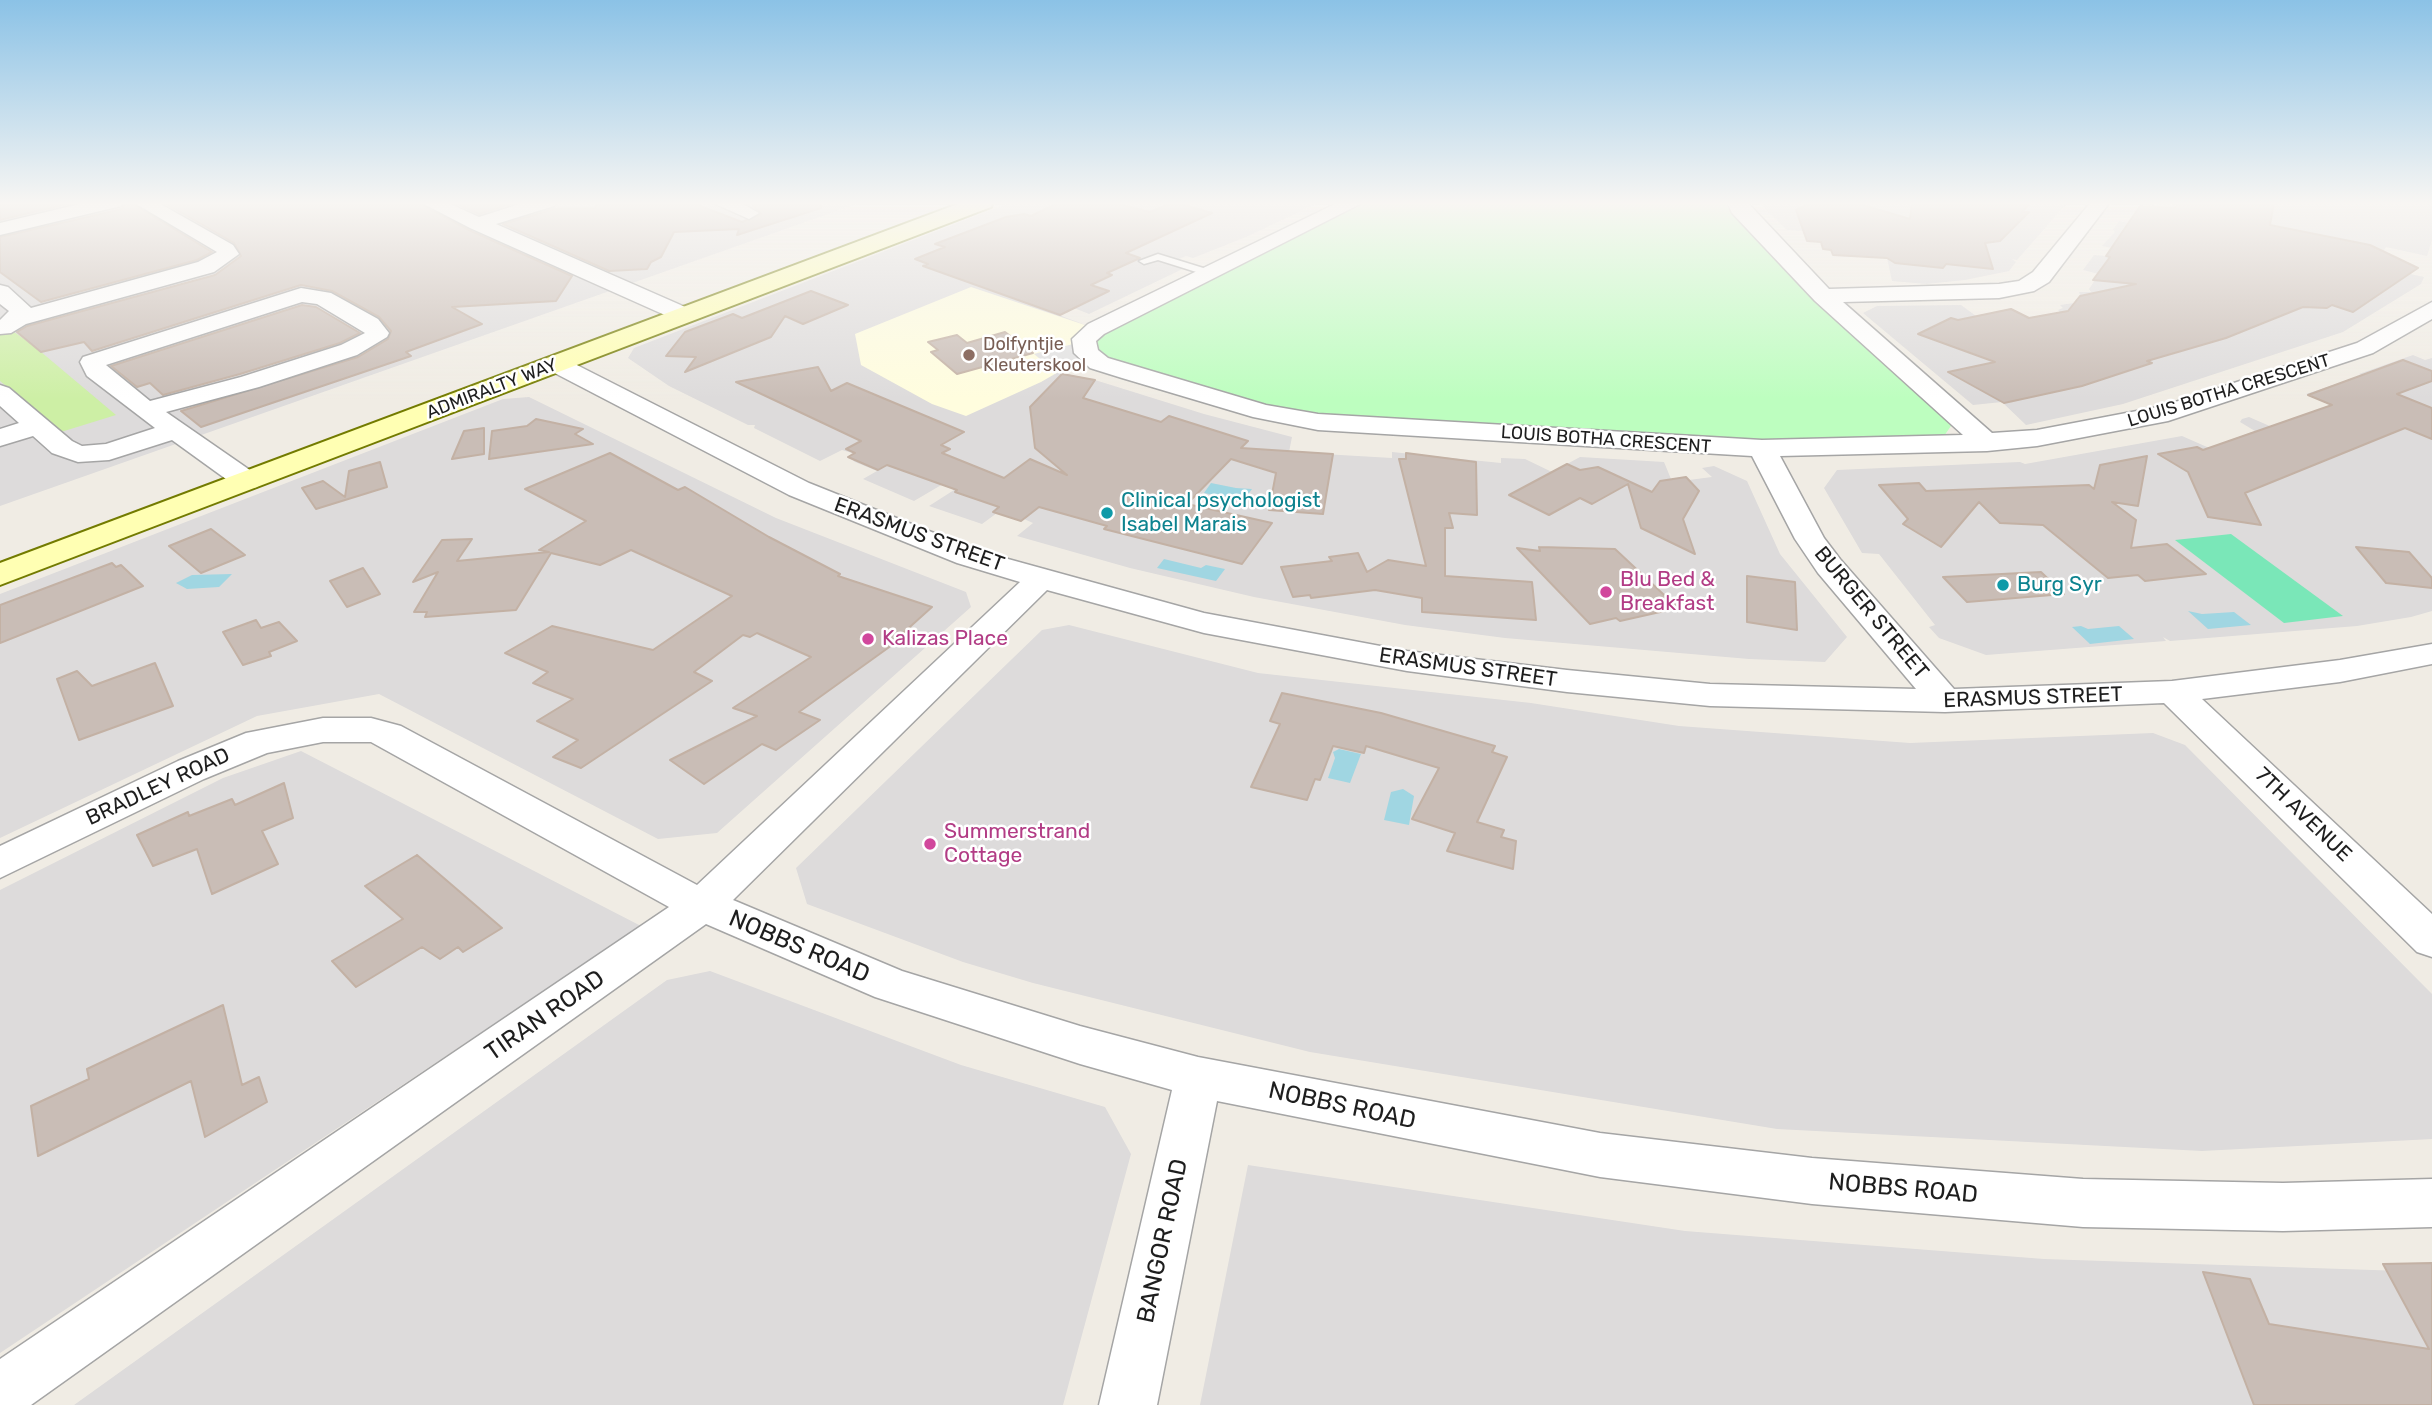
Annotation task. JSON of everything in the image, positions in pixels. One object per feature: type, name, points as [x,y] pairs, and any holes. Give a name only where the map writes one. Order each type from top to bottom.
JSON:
[{"type":"main road","name":"ADMIRALTY WAY","points":[[0,575],[810,268]]},
{"type":"street","points":[[9,324],[204,268]]},
{"type":"street","points":[[576,268],[684,315]]},
{"type":"street","name":"LOUIS BOTHA CRESCENT","points":[[1220,268],[1096,329],[1084,340],[1086,353],[1100,363],[1131,373],[1298,419],[1762,448],[1987,443],[2070,433],[2168,413],[2365,348],[2432,309]]},
{"type":"street","points":[[1796,268],[1823,296],[1987,443]]},
{"type":"street","points":[[1823,296],[1999,291],[2026,286],[2041,277],[2049,268]]},
{"type":"street","points":[[0,292],[21,310],[9,324]]},
{"type":"street","points":[[146,410],[250,382],[337,354],[372,340],[377,333],[370,324],[323,298],[301,295],[93,360],[91,364],[96,371],[146,410],[247,481]]},
{"type":"street","name":"ERASMUS STREET","points":[[556,364],[799,489],[911,536],[1041,579],[1204,623],[1407,662],[1710,695],[1945,701],[2172,692],[2328,673],[2432,654]]},
{"type":"street","points":[[0,393],[62,447],[85,455],[109,452],[177,430]]},
{"type":"street","points":[[0,438],[36,426]]},
{"type":"street","name":"BURGER STREET","points":[[1762,448],[1810,539],[1829,566],[1945,701]]},
{"type":"street","name":"TIRAN ROAD","points":[[0,1393],[701,906],[1041,579]]},
{"type":"street","name":"7TH AVENUE","points":[[2172,692],[2228,742],[2432,940]]},
{"type":"street","name":"NOBBS ROAD","points":[[323,730],[363,729],[388,734],[577,841],[701,906],[891,985],[1080,1045],[1198,1076],[1601,1155],[1812,1181],[2083,1203],[2283,1207],[2432,1203]]},
{"type":"street","name":"BRADLEY ROAD","points":[[0,863],[230,753],[259,742],[323,730]]},
{"type":"street","name":"BANGOR ROAD","points":[[1128,1405],[1198,1076]]},
{"type":"lane","points":[[1192,268],[1209,273]]},
{"type":"shaded area","points":[[0,268],[676,268],[0,506]]},
{"type":"shaded area","points":[[842,268],[1186,268],[1089,314],[1074,308],[1059,315],[1088,326],[1073,340],[1074,348],[1081,359],[1058,372],[1095,380],[1204,414],[1292,437],[1289,452],[1392,458],[1392,452],[1501,463],[1501,458],[1525,459],[1552,472],[1580,457],[1664,462],[1671,479],[1686,477],[1689,480],[1712,477],[1702,468],[1714,466],[1747,481],[1780,554],[1847,637],[1825,662],[1749,659],[1505,638],[1405,625],[1254,597],[1130,568],[1017,536],[1033,523],[1024,519],[997,513],[982,524],[929,506],[954,490],[943,484],[914,501],[863,479],[877,471],[848,457],[852,453],[842,450],[820,461],[754,428],[755,425],[748,425],[669,386],[628,358],[634,348]]},
{"type":"shaded area","points":[[1889,268],[2012,268],[2009,271],[1965,280],[1926,284],[1892,281]]},
{"type":"shaded area","points":[[2085,268],[2398,268],[2401,272],[2424,277],[2421,284],[2343,332],[2123,404],[2026,425],[2002,402],[1973,405],[1863,313],[1877,306],[1961,305],[1976,316],[2029,318],[2060,312],[2058,310],[2063,308],[2060,305],[2074,303],[2080,295],[2079,292],[2091,292],[2089,289],[2099,274],[2083,270]]},
{"type":"shaded area","name":"Dolfyntjie Kleuterskool","points":[[971,287],[1088,326],[1073,340],[1074,348],[1081,359],[1041,382],[966,416],[932,404],[861,365],[855,334]]},
{"type":"shaded area","points":[[1073,344],[1081,359],[1077,364],[1056,372],[1034,354]]},
{"type":"shaded area","points":[[2413,355],[2425,360],[2432,358],[2432,611],[2411,617],[2357,626],[2170,641],[2163,637],[2166,641],[1986,655],[1939,638],[1929,627],[1935,625],[1879,554],[1862,553],[1824,488],[1837,470],[2020,462],[2025,464],[2182,436],[2223,454],[2243,441],[2236,438],[2255,431],[2240,422],[2242,419],[2249,417],[2272,427],[2334,406],[2306,394],[2336,384],[2358,393],[2377,381],[2359,374]]},
{"type":"shaded area","points":[[529,397],[776,518],[966,592],[971,607],[717,833],[658,839],[379,694],[257,716],[0,838],[0,594],[503,399]]},
{"type":"shaded area","points":[[1069,625],[1258,673],[1531,703],[1679,726],[1910,743],[2153,733],[2185,745],[2432,994],[2432,1139],[2202,1151],[1777,1129],[1310,1052],[1033,983],[963,962],[807,904],[796,868],[1042,630]]},
{"type":"shaded area","points":[[301,751],[641,926],[0,1353],[0,890],[223,778]]},
{"type":"shaded area","points":[[710,971],[961,1065],[1105,1107],[1131,1154],[1063,1405],[74,1405],[667,980]]},
{"type":"shaded area","points":[[1248,1165],[1685,1231],[2044,1259],[2432,1272],[2432,1405],[1200,1405]]},
{"type":"green space","points":[[1233,268],[1783,268],[1810,296],[1945,415],[1951,426],[1944,436],[1765,445],[1329,417],[1280,410],[1114,361],[1098,353],[1095,342],[1106,331]]},
{"type":"green space","points":[[7,327],[34,346],[116,415],[61,432],[0,381],[0,331]]},
{"type":"green space","points":[[2231,534],[2343,616],[2284,623],[2175,540]]},
{"type":"water","points":[[1211,483],[1252,489],[1243,501],[1204,493]]},
{"type":"water","points":[[1164,559],[1201,568],[1206,565],[1225,569],[1216,581],[1157,568]]},
{"type":"water","points":[[232,574],[219,587],[187,589],[176,583],[192,575]]},
{"type":"water","points":[[2188,611],[2202,614],[2234,612],[2251,625],[2208,629]]},
{"type":"water","points":[[2081,626],[2088,629],[2119,626],[2134,639],[2090,644],[2072,627]]},
{"type":"water","points":[[1339,749],[1361,754],[1350,783],[1328,778],[1335,758],[1333,752]]},
{"type":"water","points":[[1403,789],[1414,796],[1409,825],[1384,820],[1391,792]]},
{"type":"building","points":[[0,268],[169,268],[41,302],[0,272]]},
{"type":"building","points":[[225,268],[553,268],[572,276],[556,301],[452,307],[482,324],[406,352],[411,356],[201,427],[181,411],[358,357],[388,339],[391,331],[379,317],[332,291],[301,285],[92,351],[84,342],[41,352],[17,332],[27,326],[215,275]]},
{"type":"building","points":[[601,268],[648,268],[647,269],[609,271]]},
{"type":"building","points":[[927,268],[1119,268],[1107,273],[1112,275],[1091,285],[1109,291],[1060,315]]},
{"type":"building","points":[[2102,268],[2418,268],[2353,312],[2332,305],[2327,308],[2303,307],[2226,338],[2147,361],[2152,363],[2082,386],[2004,403],[1948,372],[1995,362],[1918,334],[1951,318],[1958,320],[2011,309],[2029,318],[2068,311],[2080,296],[2136,284],[2093,280]]},
{"type":"building","points":[[811,291],[848,305],[803,324],[785,316],[771,337],[685,372],[696,357],[666,356],[685,332],[733,314],[742,318]]},
{"type":"building","points":[[302,305],[316,307],[360,333],[340,343],[163,395],[150,383],[137,387],[111,366]]},
{"type":"building","points":[[1005,332],[1033,353],[957,374],[931,352],[938,350],[928,342],[957,335],[967,343]]},
{"type":"building","points":[[2403,360],[2432,371],[2432,381],[2397,394],[2432,408],[2432,439],[2405,428],[2245,493],[2261,525],[2208,517],[2188,472],[2158,454],[2197,447],[2203,450],[2332,405],[2308,395]]},
{"type":"building","points":[[818,367],[831,391],[847,383],[964,432],[941,445],[950,449],[942,453],[1004,478],[1030,459],[1067,475],[1035,448],[1030,407],[1062,374],[1095,380],[1083,398],[1161,422],[1169,416],[1248,441],[1241,448],[1333,454],[1323,514],[1269,510],[1276,473],[1231,459],[1187,504],[1272,523],[1242,564],[1104,529],[1107,526],[1039,507],[1021,521],[993,512],[999,507],[955,492],[957,490],[887,465],[878,470],[848,457],[855,453],[846,449],[861,441],[736,382]]},
{"type":"building","points":[[536,419],[583,429],[575,434],[593,444],[489,459],[492,431],[527,426]]},
{"type":"building","points":[[484,428],[484,454],[452,459],[464,431]]},
{"type":"building","points":[[610,453],[678,490],[685,487],[769,537],[840,574],[838,576],[932,607],[902,634],[906,635],[799,712],[820,720],[776,750],[762,744],[704,784],[670,760],[757,716],[733,708],[811,657],[757,633],[750,637],[743,635],[694,672],[712,681],[581,768],[553,757],[578,740],[537,721],[573,699],[533,683],[548,672],[505,653],[552,626],[653,650],[732,596],[631,550],[600,565],[551,553],[516,610],[425,617],[427,612],[414,612],[438,572],[413,582],[442,540],[472,539],[457,561],[549,552],[539,550],[586,521],[525,489]]},
{"type":"building","points":[[1406,453],[1476,462],[1477,515],[1449,513],[1453,528],[1445,528],[1445,576],[1532,582],[1536,620],[1422,612],[1422,598],[1375,590],[1311,598],[1310,595],[1293,597],[1281,567],[1332,561],[1329,557],[1358,553],[1367,572],[1388,560],[1426,566],[1399,459],[1406,459]]},
{"type":"building","points":[[2147,456],[2138,506],[2112,502],[2136,520],[2131,548],[2167,544],[2206,574],[2145,581],[2138,575],[2108,578],[2043,525],[2000,523],[1979,502],[1941,547],[1903,524],[1908,519],[1879,485],[1919,483],[1926,491],[2089,485],[2094,489],[2100,465]]},
{"type":"building","points":[[380,462],[387,487],[316,509],[302,488],[323,481],[345,497],[349,471]]},
{"type":"building","points":[[1567,464],[1580,470],[1598,467],[1652,492],[1660,481],[1686,477],[1699,491],[1683,519],[1695,554],[1641,528],[1628,484],[1592,504],[1580,498],[1549,515],[1509,495]]},
{"type":"building","points":[[211,529],[245,555],[201,573],[169,546]]},
{"type":"building","points":[[1539,547],[1615,549],[1678,608],[1620,621],[1616,618],[1590,624],[1517,548],[1540,551]]},
{"type":"building","points":[[2356,547],[2409,552],[2432,578],[2432,588],[2386,583]]},
{"type":"building","points":[[112,563],[116,567],[121,565],[143,586],[0,643],[0,605]]},
{"type":"building","points":[[363,568],[380,594],[347,607],[330,581]]},
{"type":"building","name":"Burg Syr","points":[[2041,572],[2064,594],[1967,602],[1943,577]]},
{"type":"building","points":[[1747,576],[1795,582],[1797,630],[1747,622]]},
{"type":"building","points":[[256,620],[261,628],[279,622],[297,641],[269,652],[271,656],[243,665],[223,632]]},
{"type":"building","points":[[155,663],[173,706],[79,740],[57,679],[77,671],[92,686]]},
{"type":"building","points":[[1282,693],[1381,713],[1495,746],[1492,752],[1507,757],[1477,822],[1504,830],[1501,837],[1516,841],[1513,869],[1447,851],[1455,833],[1412,819],[1439,768],[1366,746],[1364,753],[1333,746],[1320,780],[1315,779],[1307,800],[1251,787],[1280,724],[1270,721]]},
{"type":"building","points":[[284,783],[293,818],[262,831],[278,864],[212,894],[197,849],[153,866],[137,835],[188,812],[189,816],[232,799],[235,805]]},
{"type":"building","points":[[417,855],[502,928],[463,952],[458,947],[440,959],[422,947],[356,987],[332,961],[403,919],[365,886]]},
{"type":"building","points":[[223,1005],[242,1085],[259,1077],[267,1102],[205,1137],[191,1081],[38,1156],[31,1106],[89,1079],[87,1069]]},
{"type":"building","points":[[2432,1263],[2432,1405],[2254,1405],[2203,1272],[2250,1279],[2269,1324],[2429,1349],[2383,1264]]},
{"type":"place","name":"Dolfyntjie Kleuterskool","points":[[969,355]]},
{"type":"place","name":"Clinical psychologist Isabel Marais","points":[[1107,513]]},
{"type":"place","name":"Burg Syr","points":[[2003,585]]},
{"type":"place","name":"Blu Bed & Breakfast","points":[[1606,592]]},
{"type":"place","name":"Kalizas Place","points":[[868,639]]},
{"type":"place","name":"Summerstrand Cottage","points":[[930,844]]}]
